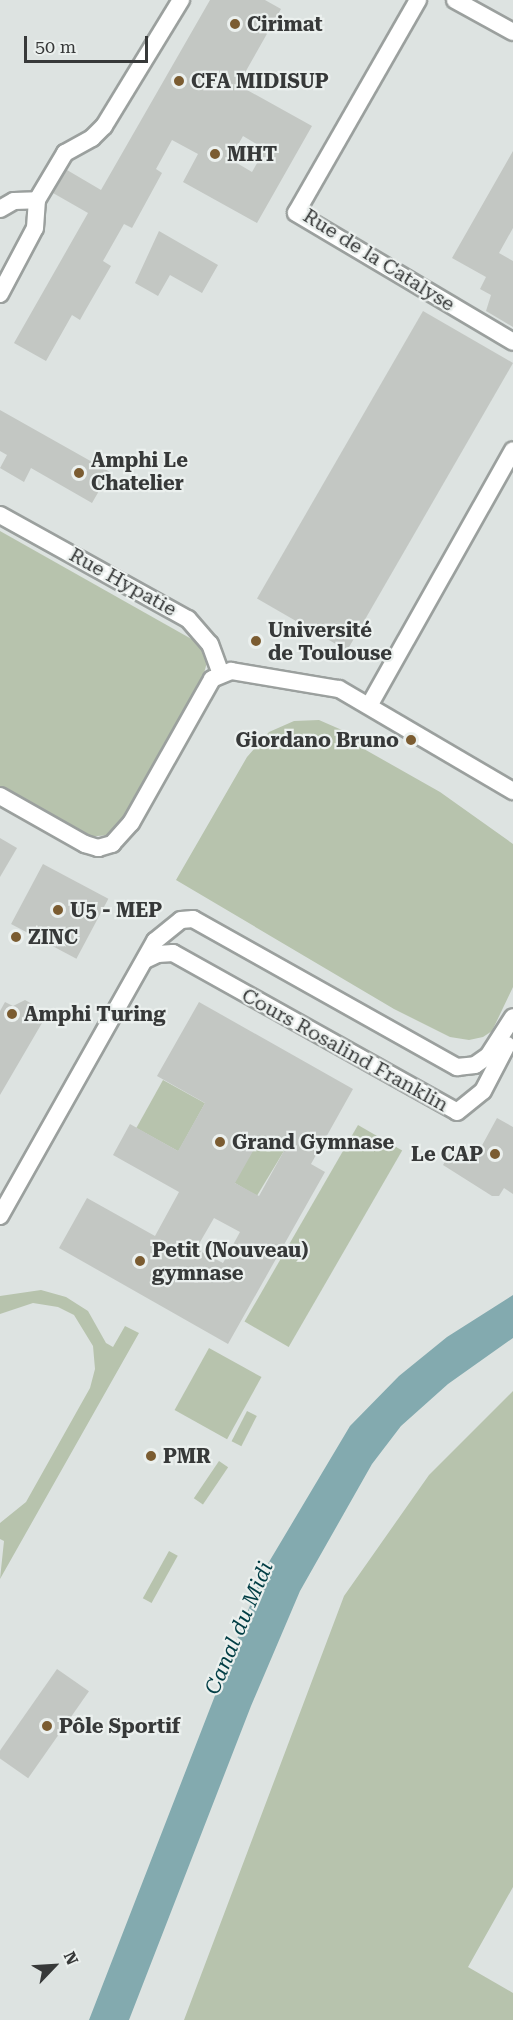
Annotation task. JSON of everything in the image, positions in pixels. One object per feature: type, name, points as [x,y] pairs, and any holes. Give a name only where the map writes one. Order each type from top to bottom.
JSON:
[{"type":"street","points":[[0,294],[35,228],[37,200],[65,153],[92,138],[104,126],[181,0]]},
{"type":"street","name":"Rue de la Catalyse","points":[[418,0],[296,213],[513,342]]},
{"type":"street","points":[[455,0],[513,32]]},
{"type":"street","points":[[0,209],[14,201],[37,200]]},
{"type":"street","points":[[370,704],[393,668],[513,450]]},
{"type":"street","name":"Rue Hypatie","points":[[0,515],[188,619],[210,644],[220,674]]},
{"type":"street","points":[[0,796],[85,844],[98,848],[112,844],[122,837],[212,679],[231,671],[339,689],[370,704],[513,791]]},
{"type":"street","name":"Cours Rosalind Franklin","points":[[0,1216],[145,960],[165,929],[193,919],[457,1067],[475,1065],[488,1056],[513,1017]]},
{"type":"street","name":"Cours Rosalind Franklin","points":[[145,960],[158,954],[173,953],[457,1112],[483,1091],[513,1033]]},
{"type":"green space","points":[[0,531],[195,641],[208,659],[202,680],[118,830],[110,835],[85,837],[0,789]]},
{"type":"green space","points":[[319,720],[367,741],[364,749],[440,792],[513,844],[513,987],[492,1031],[483,1037],[469,1040],[450,1037],[394,1009],[176,880],[247,757],[269,732],[294,721]]},
{"type":"green space","points":[[163,1080],[205,1103],[178,1151],[136,1128]]},
{"type":"green space","points":[[358,1125],[402,1150],[289,1347],[244,1322]]},
{"type":"green space","points":[[262,1135],[285,1149],[257,1196],[234,1182]]},
{"type":"green space","points":[[41,1290],[66,1297],[88,1311],[106,1343],[113,1347],[125,1326],[139,1333],[0,1579],[4,1541],[0,1539],[0,1523],[26,1502],[90,1388],[95,1369],[93,1346],[74,1315],[58,1307],[33,1303],[0,1314],[0,1296]]},
{"type":"green space","points":[[209,1348],[261,1377],[227,1439],[175,1410]]},
{"type":"green space","points":[[513,1391],[513,1887],[468,1967],[513,1993],[513,2020],[184,2020],[344,1596],[429,1475]]},
{"type":"green space","points":[[247,1411],[257,1416],[241,1446],[232,1441]]},
{"type":"green space","points":[[219,1461],[228,1467],[203,1504],[194,1498]]},
{"type":"green space","points":[[169,1551],[178,1556],[152,1603],[143,1598]]},
{"type":"water","points":[[513,1295],[513,1338],[448,1384],[401,1426],[372,1464],[300,1591],[251,1706],[129,2020],[89,2020],[263,1572],[350,1426],[399,1376],[447,1337]]},
{"type":"building","points":[[210,0],[265,0],[281,9],[238,85],[312,126],[257,223],[183,182],[198,154],[172,140],[156,169],[162,173],[132,228],[124,224],[103,261],[111,266],[80,320],[72,315],[46,361],[14,343],[88,213],[53,193],[67,170],[101,190]],"holes":[[[243,136],[265,149],[252,172],[230,159]]]},
{"type":"building","points":[[513,151],[513,228],[499,253],[513,261],[513,327],[486,311],[491,295],[480,289],[486,277],[452,258]]},
{"type":"building","points":[[159,231],[218,265],[202,293],[170,275],[158,296],[135,283]]},
{"type":"building","points":[[423,311],[513,363],[347,651],[257,599]]},
{"type":"building","points":[[0,410],[110,472],[92,503],[31,468],[24,482],[0,468],[7,455],[0,451]]},
{"type":"building","points":[[0,838],[17,848],[0,877]]},
{"type":"building","name":"U5 - MEP","points":[[43,864],[108,899],[76,959],[11,924]]},
{"type":"building","points":[[25,1000],[34,1005],[33,1018],[42,1023],[0,1095],[0,1011],[5,1002],[13,1006]]},
{"type":"building","name":"Grand Gymnase","points":[[199,1002],[353,1089],[311,1164],[325,1172],[228,1344],[59,1248],[87,1198],[155,1236],[179,1192],[113,1155],[130,1124],[178,1151],[205,1103],[157,1076]],"holes":[[[262,1135],[285,1149],[259,1196],[235,1183]],[[214,1218],[240,1232],[223,1263],[196,1249]]]},
{"type":"building","name":"Le CAP","points":[[497,1118],[513,1127],[513,1194],[504,1188],[499,1196],[492,1196],[443,1165],[453,1148],[474,1160]]},
{"type":"building","name":"Pôle Sportif","points":[[57,1669],[89,1691],[28,1778],[0,1758],[0,1750]]},
{"type":"place","name":"Cirimat","points":[[235,24]]},
{"type":"place","name":"CFA MIDISUP","points":[[179,81]]},
{"type":"place","name":"MHT","points":[[215,154]]},
{"type":"place","name":"Amphi Le Chatelier","points":[[79,473]]},
{"type":"place","name":"Université de Toulouse","points":[[256,641]]},
{"type":"place","name":"Giordano Bruno","points":[[411,740]]},
{"type":"place","name":"U5 - MEP","points":[[58,910]]},
{"type":"place","name":"ZINC","points":[[16,937]]},
{"type":"place","name":"Amphi Turing","points":[[12,1014]]},
{"type":"place","name":"Grand Gymnase","points":[[220,1142]]},
{"type":"place","name":"Le CAP","points":[[495,1154]]},
{"type":"place","name":"Petit (Nouveau) gymnase","points":[[140,1261]]},
{"type":"place","name":"PMR","points":[[151,1456]]},
{"type":"place","name":"Pôle Sportif","points":[[47,1726]]},
{"type":"water label","name":"Canal du Midi","points":[[239,1628]]}]
